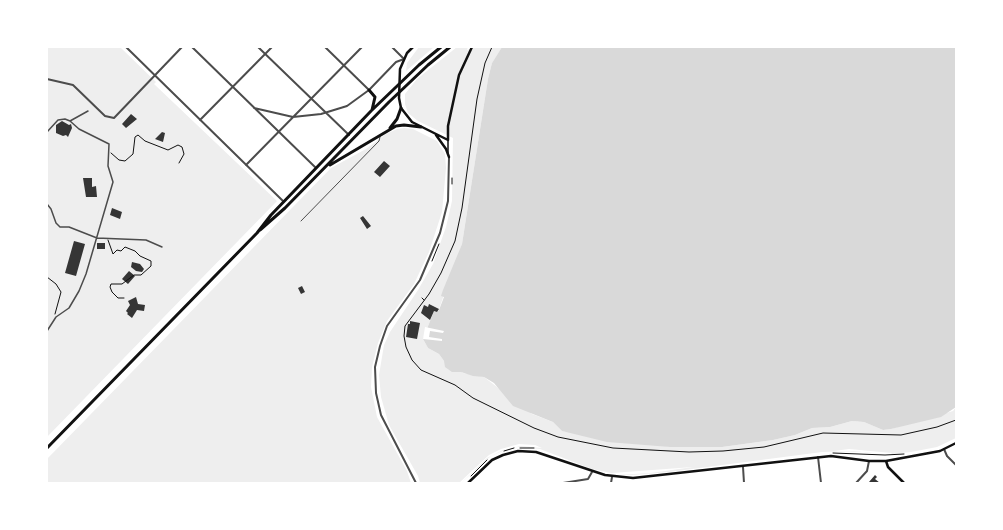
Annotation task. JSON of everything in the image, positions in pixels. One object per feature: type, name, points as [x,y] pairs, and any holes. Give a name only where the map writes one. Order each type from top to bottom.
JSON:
[{"type":"highway","points":[[47,448],[257,233],[316,168],[408,75],[440,47]]},
{"type":"highway","points":[[257,233],[274,220],[389,102],[450,47]]},
{"type":"highway","points":[[369,90],[375,97],[372,111]]},
{"type":"highway","points":[[389,129],[401,108]]},
{"type":"highway","points":[[325,168],[389,129],[401,125],[421,127]]},
{"type":"main road","points":[[413,47],[404,58],[400,69],[399,98],[401,108],[408,120],[448,140],[448,126],[458,75],[472,47]]},
{"type":"main road","points":[[434,133],[446,149],[448,157]]},
{"type":"main road","points":[[468,483],[492,460],[518,451],[540,453],[592,472],[612,477],[642,478],[818,457],[841,456],[869,461],[886,461],[944,449],[956,443]]},
{"type":"main road","points":[[886,461],[888,467],[904,483]]},
{"type":"street","points":[[126,47],[284,202]]},
{"type":"street","points":[[47,79],[73,85],[105,116],[111,119],[119,115],[132,97],[182,47]]},
{"type":"street","points":[[192,47],[316,168]]},
{"type":"street","points":[[258,47],[349,135]]},
{"type":"street","points":[[200,120],[272,47]]},
{"type":"street","points":[[325,47],[369,90]]},
{"type":"street","points":[[246,165],[362,47]]},
{"type":"street","points":[[254,108],[293,117],[326,113],[347,106],[369,90],[396,62],[404,58],[392,47]]},
{"type":"street","points":[[70,121],[88,111]]},
{"type":"street","points":[[47,132],[58,120],[63,118],[70,121],[79,129],[109,144],[108,166],[113,178],[113,187],[86,274],[72,304],[66,311],[56,317],[47,331]]},
{"type":"street","points":[[416,483],[381,415],[376,394],[375,367],[387,326],[420,280],[440,233],[449,192],[448,140]]},
{"type":"street","points":[[47,204],[59,226],[69,227],[97,238],[146,240],[162,247]]},
{"type":"street","points":[[944,449],[947,456],[956,465]]},
{"type":"street","points":[[818,457],[821,483]]},
{"type":"street","points":[[856,483],[867,471],[869,461]]},
{"type":"street","points":[[743,467],[744,483]]},
{"type":"street","points":[[563,483],[588,478],[592,472]]},
{"type":"street","points":[[611,483],[612,477]]},
{"type":"lane","points":[[301,221],[379,141],[381,134]]},
{"type":"path","points":[[492,47],[485,63],[477,99],[457,232],[441,273],[425,300],[408,320],[404,330],[407,352],[421,370],[455,386],[473,398],[534,428],[558,437],[613,448],[712,452],[764,447],[823,433],[901,435],[937,427],[956,420]]},
{"type":"path","points":[[109,152],[119,160],[125,161],[133,154],[135,138],[138,135],[145,141],[168,150],[178,145],[182,147],[184,154],[179,163]]},
{"type":"path","points":[[451,189],[452,175]]},
{"type":"path","points":[[106,238],[113,254],[125,247],[135,251],[140,256],[151,261],[150,266],[141,275],[134,275],[122,284],[111,284],[110,287],[112,292],[118,298],[124,298]]},
{"type":"path","points":[[430,265],[441,239]]},
{"type":"path","points":[[47,277],[56,284],[61,292],[55,310],[56,317]]},
{"type":"path","points":[[502,452],[518,448],[536,449]]},
{"type":"path","points":[[827,453],[905,454]]},
{"type":"path","points":[[468,479],[490,457]]},
{"type":"shaded area","points":[[47,47],[120,47],[156,82],[154,84],[277,201],[47,437]]},
{"type":"shaded area","points":[[419,47],[434,47],[406,71],[407,63]]},
{"type":"shaded area","points":[[457,47],[468,47],[467,50],[476,47],[502,47],[492,63],[488,79],[462,244],[439,309],[437,312],[434,311],[423,339],[428,348],[439,354],[444,361],[463,373],[484,377],[532,414],[553,422],[562,431],[670,447],[722,447],[773,440],[795,435],[812,428],[830,427],[852,421],[864,422],[883,430],[891,429],[953,411],[956,407],[956,438],[937,447],[911,452],[891,454],[892,453],[849,449],[834,451],[844,451],[822,452],[669,472],[632,475],[618,475],[651,473],[693,467],[612,473],[616,474],[592,469],[540,449],[518,447],[510,448],[521,446],[542,448],[535,445],[519,444],[501,449],[489,455],[459,483],[420,483],[418,476],[389,425],[381,397],[379,375],[384,345],[390,332],[418,290],[433,264],[446,227],[452,201],[453,138],[418,121],[408,113],[405,104],[405,94],[417,79]]},
{"type":"shaded area","points":[[502,47],[956,47],[956,407],[941,417],[891,429],[883,430],[864,422],[852,421],[830,427],[812,428],[795,435],[773,440],[722,447],[670,447],[607,442],[562,431],[553,422],[513,406],[494,383],[484,377],[473,376],[461,372],[452,372],[445,367],[444,361],[439,354],[428,348],[423,339],[434,311],[437,312],[439,310],[444,297],[441,296],[443,290],[462,244],[488,79],[492,63]]},
{"type":"shaded area","points":[[397,129],[413,129],[437,141],[445,154],[446,168],[442,212],[429,252],[414,284],[387,321],[378,343],[372,367],[371,387],[377,417],[407,471],[411,483],[47,483],[47,459],[331,168],[366,149],[386,134]]},
{"type":"shaded area","points":[[491,456],[461,483],[487,458]]},
{"type":"pier","points":[[425,327],[444,331],[443,333],[430,331],[429,337],[442,339],[442,341],[423,339]]},
{"type":"building","points":[[131,114],[137,119],[126,128],[122,124]]},
{"type":"building","points":[[62,121],[69,125],[71,124],[72,128],[68,137],[66,135],[63,136],[56,133],[56,125]]},
{"type":"building","points":[[162,132],[165,133],[163,142],[155,139]]},
{"type":"building","points":[[384,161],[390,166],[380,177],[374,172]]},
{"type":"building","points":[[83,178],[92,178],[92,187],[96,186],[97,197],[86,197]]},
{"type":"building","points":[[112,208],[122,212],[120,219],[110,215]]},
{"type":"building","points":[[363,216],[371,226],[367,229],[360,218]]},
{"type":"building","points":[[74,241],[85,244],[76,276],[65,273]]},
{"type":"building","points":[[97,243],[105,243],[105,249],[97,249]]},
{"type":"building","points":[[132,262],[140,264],[144,269],[142,272],[136,271],[131,267]]},
{"type":"building","points":[[129,271],[135,276],[128,284],[122,279]]},
{"type":"building","points":[[302,286],[305,292],[301,294],[298,288]]},
{"type":"building","points":[[136,297],[138,304],[145,305],[144,311],[137,310],[132,318],[126,311],[130,305],[128,301]]},
{"type":"building","points":[[429,304],[439,309],[437,312],[434,311],[430,320],[421,313],[424,305],[428,307]]},
{"type":"building","points":[[410,321],[420,323],[417,339],[406,337],[408,324],[410,324]]},
{"type":"building","points":[[875,475],[877,477],[875,479],[880,483],[870,483],[869,482]]}]
